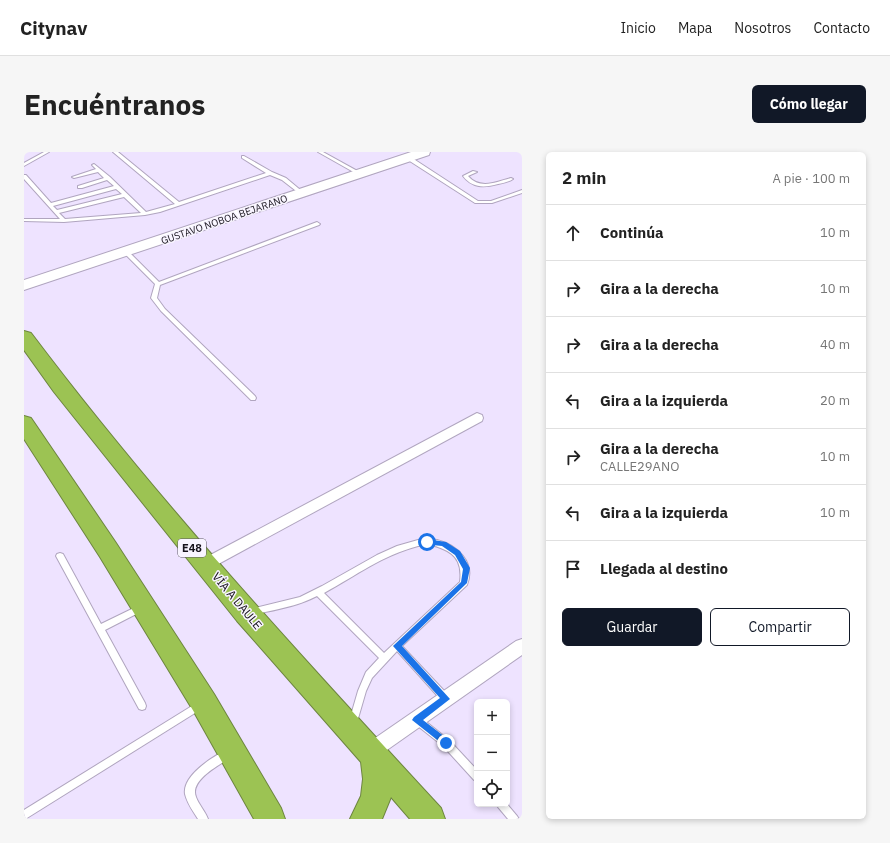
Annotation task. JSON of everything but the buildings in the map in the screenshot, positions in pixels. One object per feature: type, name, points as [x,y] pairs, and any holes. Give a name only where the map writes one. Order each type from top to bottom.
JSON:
[{"type":"highway","name":"VÍA A DAULE","points":[[24,337],[61,387],[246,613],[350,730],[378,746],[430,819]]},
{"type":"highway","points":[[24,423],[144,607],[204,703],[270,819]]},
{"type":"highway","points":[[365,819],[373,805],[378,783],[378,746]]},
{"type":"street","name":"GUSTAVO NOBOA BEJARANO","points":[[24,286],[424,152]]},
{"type":"street","points":[[206,564],[477,418]]},
{"type":"street","points":[[378,746],[522,646]]},
{"type":"lane","points":[[37,152],[45,153]]},
{"type":"lane","points":[[115,152],[178,204]]},
{"type":"lane","points":[[320,152],[359,173]]},
{"type":"lane","points":[[24,165],[45,153]]},
{"type":"lane","points":[[244,157],[270,173],[284,179],[302,192]]},
{"type":"lane","points":[[407,157],[477,202],[484,203],[522,191]]},
{"type":"lane","points":[[94,165],[145,214]]},
{"type":"lane","points":[[74,177],[99,170]]},
{"type":"lane","points":[[475,172],[465,176],[476,185],[485,186],[511,179]]},
{"type":"lane","points":[[24,220],[64,222],[145,214],[270,173]]},
{"type":"lane","points":[[24,176],[51,205],[64,222]]},
{"type":"lane","points":[[80,187],[108,178]]},
{"type":"lane","points":[[464,183],[470,181]]},
{"type":"lane","points":[[453,187],[459,185]]},
{"type":"lane","points":[[51,205],[117,187]]},
{"type":"lane","points":[[57,212],[125,195]]},
{"type":"lane","points":[[158,284],[316,224]]},
{"type":"lane","points":[[126,252],[158,284]]},
{"type":"lane","points":[[158,284],[154,298],[163,310],[253,398]]},
{"type":"lane","points":[[246,613],[300,600],[318,592],[378,558],[405,547],[427,542],[444,544],[458,553],[466,568],[464,583],[384,658],[366,680],[350,730]]},
{"type":"lane","points":[[60,556],[101,628],[142,706]]},
{"type":"lane","points":[[318,592],[384,658]]},
{"type":"lane","points":[[101,628],[144,607]]},
{"type":"lane","points":[[397,646],[446,699]]},
{"type":"lane","points":[[24,815],[204,703]]},
{"type":"lane","points":[[416,720],[446,743],[474,774]]},
{"type":"lane","points":[[203,819],[190,795],[190,784],[201,772],[231,752]]},
{"type":"lane","points":[[504,807],[514,819]]},
{"type":"route","points":[[427,542],[444,544],[458,553],[466,568],[464,583],[397,646],[446,699],[416,720],[446,743]]}]
